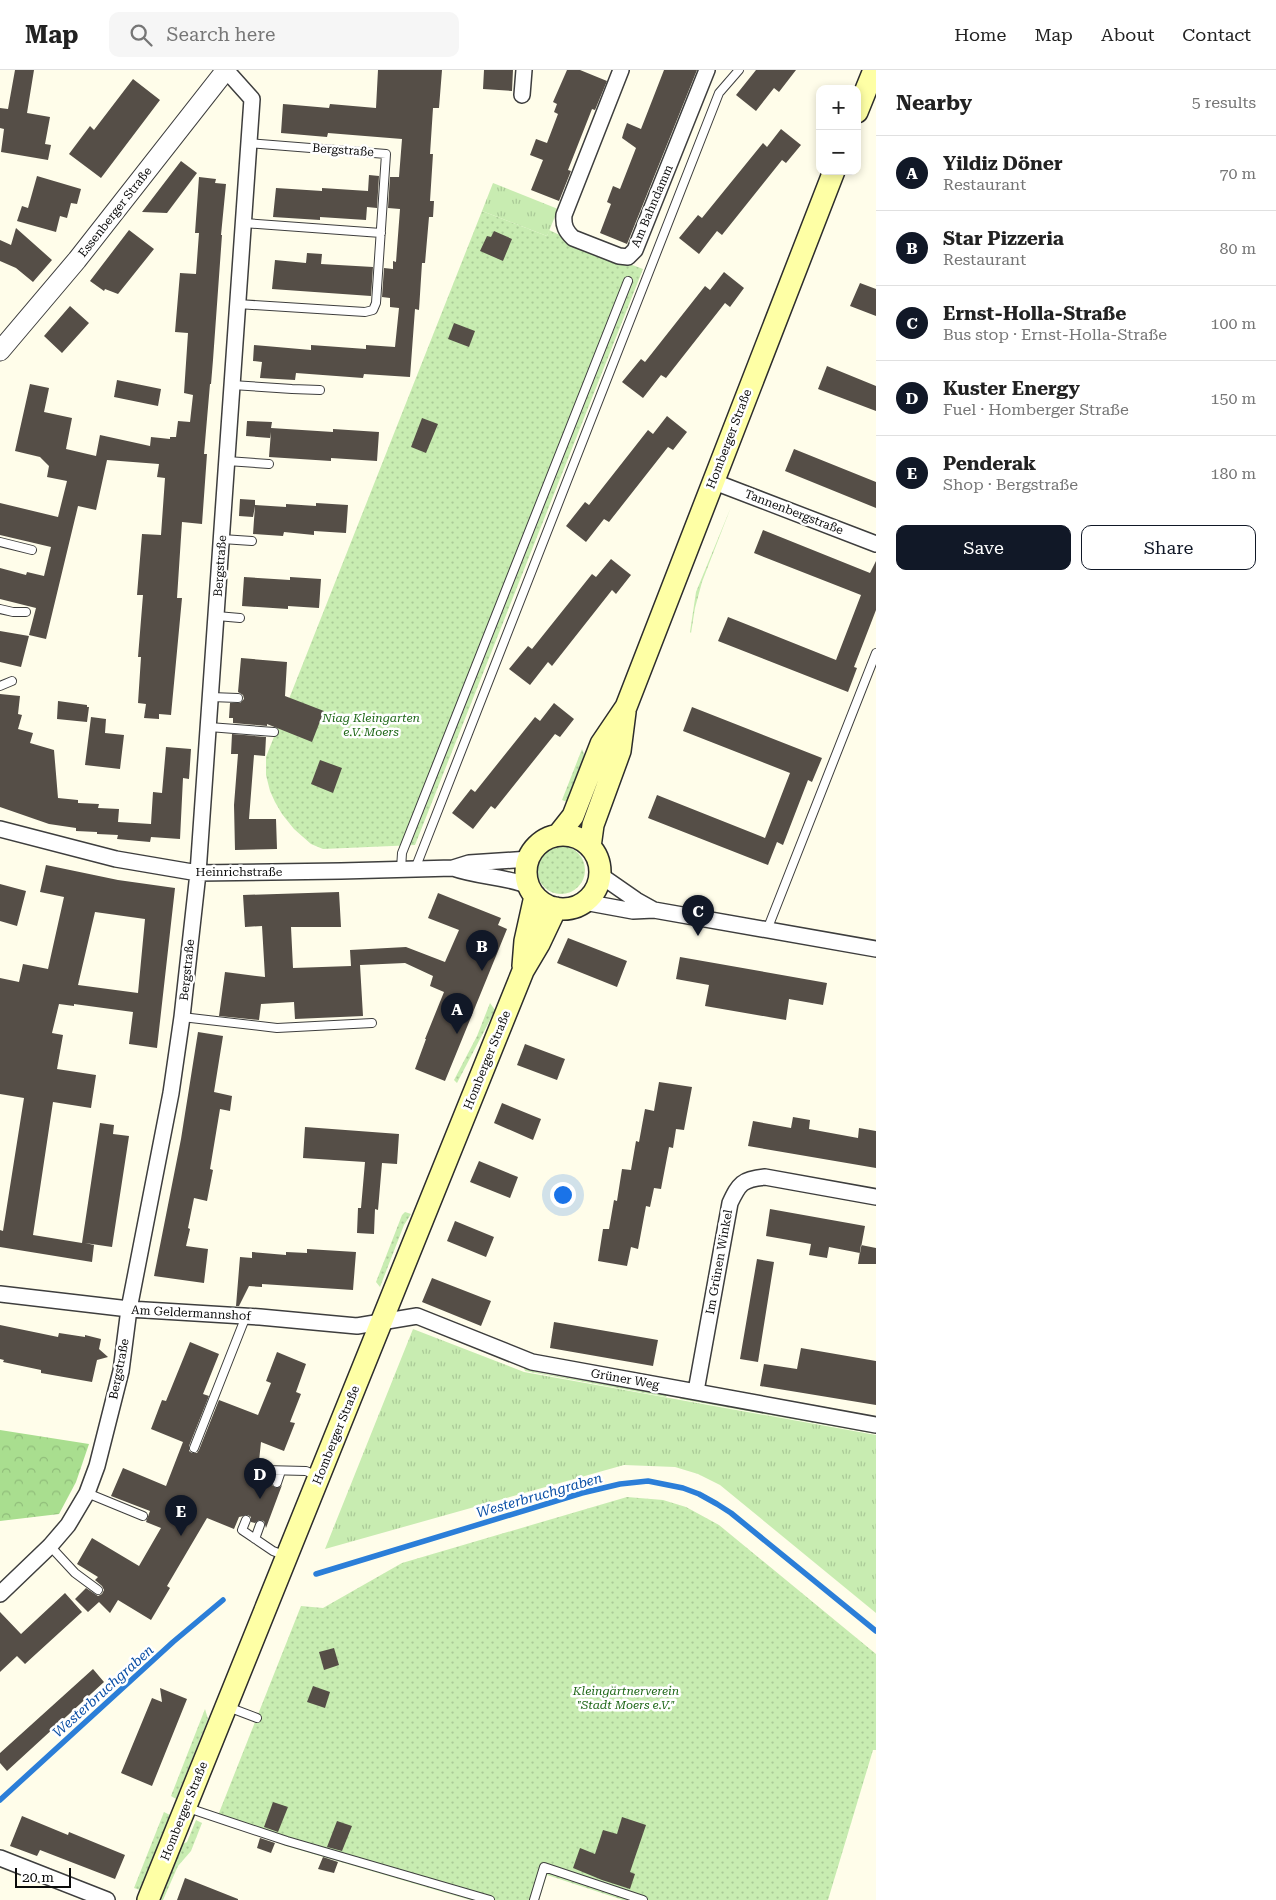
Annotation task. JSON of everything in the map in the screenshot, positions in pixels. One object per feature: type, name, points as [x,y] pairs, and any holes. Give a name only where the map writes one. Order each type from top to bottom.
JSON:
[{"type":"main road","points":[[861,102],[874,70]]},
{"type":"main road","name":"Homberger Straße","points":[[590,847],[593,825],[620,751],[626,707],[712,481],[832,175]]},
{"type":"main road","name":"Homberger Straße","points":[[558,835],[573,816],[601,744],[626,707]]},
{"type":"main road","points":[[558,835],[565,835],[579,838],[590,847],[596,855],[600,874],[595,890],[584,902],[576,907],[556,908],[548,906],[532,891],[527,877],[528,859],[540,843],[558,835]]},
{"type":"main road","name":"Homberger Straße","points":[[523,971],[532,891]]},
{"type":"main road","name":"Homberger Straße","points":[[148,1900],[523,971],[539,944],[556,908]]},
{"type":"street","name":"Bergstraße","points":[[0,1594],[50,1546],[68,1525],[87,1493],[97,1466],[121,1371],[129,1309],[169,1102],[182,1017],[198,873],[252,99],[226,70]]},
{"type":"street","name":"Essenberger Straße","points":[[0,351],[77,260],[226,70]]},
{"type":"street","points":[[522,95],[524,70]]},
{"type":"street","name":"Am Bahndamm","points":[[621,70],[564,215],[563,224],[573,238],[619,256],[628,257],[635,250],[707,70]]},
{"type":"street","name":"Tannenbergstraße","points":[[712,481],[876,544]]},
{"type":"street","name":"Heinrichstraße","points":[[0,829],[116,859],[198,873],[453,868],[469,863],[528,859]]},
{"type":"street","name":"Heinrichstraße","points":[[453,868],[470,874],[518,881],[532,891]]},
{"type":"street","points":[[600,874],[636,900],[654,910]]},
{"type":"street","points":[[584,902],[633,911],[654,910],[876,949]]},
{"type":"street","name":"Im Grünen Winkel","points":[[696,1391],[730,1203],[738,1187],[748,1178],[765,1177],[876,1197]]},
{"type":"street","name":"Am Geldermannshof","points":[[0,1294],[129,1309],[246,1316],[357,1326],[381,1322]]},
{"type":"street","name":"Grüner Weg","points":[[381,1322],[417,1316],[532,1362],[876,1424]]},
{"type":"street","points":[[0,1858],[107,1900]]},
{"type":"lane","points":[[408,869],[719,93],[740,70]]},
{"type":"lane","name":"Bergstraße","points":[[238,304],[365,312],[373,310],[376,303],[381,233],[386,154],[249,143]]},
{"type":"lane","points":[[244,223],[381,233]]},
{"type":"lane","points":[[408,869],[402,853],[628,281]]},
{"type":"lane","points":[[232,385],[292,390],[320,390]]},
{"type":"lane","points":[[227,461],[269,464]]},
{"type":"lane","points":[[222,539],[252,541]]},
{"type":"lane","points":[[0,542],[32,550]]},
{"type":"lane","points":[[0,609],[26,612]]},
{"type":"lane","points":[[217,616],[240,618]]},
{"type":"lane","points":[[767,930],[876,653]]},
{"type":"lane","points":[[0,686],[12,682]]},
{"type":"lane","points":[[211,697],[238,698]]},
{"type":"lane","points":[[209,727],[274,732]]},
{"type":"lane","points":[[182,1017],[277,1028],[372,1023]]},
{"type":"lane","points":[[194,1448],[246,1316]]},
{"type":"lane","points":[[262,1477],[265,1470],[306,1471],[319,1477]]},
{"type":"lane","points":[[277,1482],[281,1471]]},
{"type":"lane","points":[[87,1493],[144,1516]]},
{"type":"lane","points":[[246,1520],[242,1530],[273,1551],[287,1556]]},
{"type":"lane","points":[[255,1539],[260,1525]]},
{"type":"lane","points":[[50,1546],[76,1573],[98,1590]]},
{"type":"lane","points":[[226,1707],[257,1718]]},
{"type":"lane","points":[[186,1807],[286,1841],[490,1900]]},
{"type":"lane","points":[[534,1900],[544,1867],[644,1900]]},
{"type":"green space","points":[[493,183],[558,209],[547,236],[482,211]]},
{"type":"green space","name":"Niag Kleingarten e.V. Moers","points":[[482,211],[547,236],[549,230],[569,241],[643,269],[415,845],[323,849],[311,844],[294,829],[282,814],[270,791],[266,775],[266,757]]},
{"type":"green space","points":[[731,507],[702,582],[691,633],[696,592]]},
{"type":"green space","points":[[582,749],[587,762],[572,804],[562,800]]},
{"type":"green space","points":[[561,846],[570,848],[578,853],[583,861],[585,870],[583,879],[578,887],[570,892],[561,894],[552,892],[544,887],[539,879],[537,870],[539,861],[544,853],[552,848]]},
{"type":"green space","points":[[490,1003],[495,1010],[457,1083],[454,1080],[477,1036]]},
{"type":"green space","points":[[405,1212],[411,1214],[404,1225],[380,1287],[376,1282],[402,1215]]},
{"type":"green space","points":[[413,1329],[524,1372],[876,1435],[876,1613],[720,1485],[698,1474],[675,1467],[624,1465],[325,1549]]},
{"type":"green space","points":[[524,1368],[540,1373],[667,1395],[666,1397],[525,1371]]},
{"type":"green space","points":[[681,1397],[876,1433],[876,1434],[680,1399]]},
{"type":"green space","points":[[0,1430],[89,1444],[76,1482],[59,1514],[0,1521]]},
{"type":"green space","name":"Kleingärtnerverein \"Stadt Moers e.V.\"","points":[[627,1497],[663,1500],[686,1507],[719,1525],[876,1654],[876,1750],[873,1750],[828,1900],[623,1900],[547,1875],[539,1900],[470,1900],[286,1846],[217,1818],[301,1606],[323,1608],[402,1563]]},
{"type":"green space","points":[[205,1709],[208,1719],[176,1799],[171,1796]]},
{"type":"green space","points":[[164,1812],[170,1815],[140,1890],[134,1888]]},
{"type":"green space","points":[[196,1820],[202,1823],[191,1851],[178,1866],[163,1900],[158,1900],[180,1845],[187,1842]]},
{"type":"building","points":[[15,70],[34,70],[27,113],[50,117],[45,144],[51,145],[48,160],[1,152],[4,129],[0,128],[0,108],[8,109]]},
{"type":"building","points":[[378,70],[442,70],[439,108],[433,108],[430,154],[433,154],[430,201],[434,201],[433,217],[429,217],[425,263],[422,263],[419,310],[415,309],[410,377],[364,374],[363,378],[296,373],[295,380],[260,378],[262,362],[253,361],[254,345],[311,350],[311,345],[366,349],[366,345],[395,347],[399,308],[390,307],[390,298],[382,297],[384,268],[393,269],[393,261],[396,262],[400,209],[388,208],[390,177],[399,177],[402,139],[328,133],[327,137],[281,133],[283,104],[329,108],[330,104],[376,108]]},
{"type":"building","points":[[484,70],[513,70],[512,91],[483,89]]},
{"type":"building","points":[[567,70],[580,70],[607,81],[595,110],[592,109],[568,170],[571,171],[559,201],[531,190],[543,160],[530,155],[536,139],[547,143],[558,114],[554,112],[557,104],[553,102]]},
{"type":"building","points":[[664,70],[697,70],[627,244],[600,233],[611,204],[607,202],[613,186],[620,189],[636,148],[622,138],[627,123],[641,129]]},
{"type":"building","points":[[756,70],[796,70],[779,92],[774,88],[756,111],[736,95]]},
{"type":"building","points":[[133,79],[160,100],[101,178],[69,154],[90,126],[94,130]]},
{"type":"building","points":[[781,129],[801,145],[786,163],[782,160],[722,235],[717,231],[699,254],[679,238],[698,215],[702,218],[763,143],[767,147]]},
{"type":"building","points":[[181,161],[197,173],[167,213],[142,212]]},
{"type":"building","points":[[369,175],[379,176],[377,208],[367,207],[366,220],[320,217],[320,220],[273,217],[276,188],[368,191]]},
{"type":"building","points":[[37,176],[81,189],[77,204],[71,203],[67,218],[60,216],[56,232],[17,221],[22,206],[28,208]]},
{"type":"building","points":[[199,177],[216,179],[215,183],[226,184],[204,454],[207,454],[202,524],[182,522],[177,598],[182,598],[171,715],[159,714],[159,719],[144,718],[146,704],[138,703],[141,657],[138,657],[143,595],[137,595],[142,534],[161,535],[165,478],[157,477],[159,464],[107,460],[96,510],[78,506],[46,639],[29,635],[36,608],[0,599],[0,568],[26,575],[27,572],[44,576],[51,547],[0,535],[0,503],[58,517],[67,481],[47,477],[49,466],[40,457],[15,451],[30,384],[49,388],[44,412],[72,418],[66,449],[96,456],[100,435],[150,446],[151,437],[170,439],[170,437],[176,437],[178,421],[190,422],[193,395],[184,393],[188,333],[175,332],[180,273],[196,274],[199,233],[195,233]]},
{"type":"building","points":[[16,228],[52,260],[33,282],[16,268],[0,261],[0,240],[11,245]]},
{"type":"building","points":[[129,230],[154,249],[118,294],[105,289],[104,291],[90,281]]},
{"type":"building","points":[[494,231],[512,239],[503,261],[480,251],[487,236],[491,237]]},
{"type":"building","points":[[307,253],[322,254],[321,264],[373,267],[371,296],[272,289],[275,260],[306,263]]},
{"type":"building","points":[[724,272],[744,288],[730,307],[725,303],[666,378],[661,375],[643,398],[622,382],[641,359],[645,362],[705,286],[710,290]]},
{"type":"building","points":[[860,283],[876,289],[876,316],[850,306]]},
{"type":"building","points":[[70,306],[89,323],[62,353],[44,336]]},
{"type":"building","points":[[454,323],[475,331],[469,347],[448,339]]},
{"type":"building","points":[[827,366],[876,386],[876,411],[818,389]]},
{"type":"building","points":[[117,380],[161,389],[158,406],[114,397]]},
{"type":"building","points":[[667,416],[687,432],[673,450],[668,447],[609,522],[604,519],[586,542],[566,526],[585,502],[589,505],[648,430],[653,434]]},
{"type":"building","points":[[422,418],[438,424],[426,453],[411,447]]},
{"type":"building","points":[[247,421],[272,422],[271,428],[333,432],[333,429],[379,432],[377,461],[331,458],[331,461],[269,457],[271,432],[270,438],[246,436]]},
{"type":"building","points":[[794,449],[876,482],[876,508],[785,471]]},
{"type":"building","points":[[240,499],[255,500],[255,505],[286,507],[286,504],[316,506],[316,503],[348,505],[346,533],[314,531],[314,535],[284,532],[283,536],[253,534],[255,506],[253,517],[239,516]]},
{"type":"building","points":[[763,530],[870,573],[876,561],[876,610],[854,667],[857,668],[848,692],[718,641],[728,617],[836,660],[861,595],[754,553]]},
{"type":"building","points":[[611,559],[631,575],[616,594],[612,590],[552,666],[548,662],[530,685],[509,669],[528,646],[532,649],[592,574],[596,577]]},
{"type":"building","points":[[244,577],[290,580],[290,577],[321,579],[319,608],[288,606],[288,609],[242,606]]},
{"type":"building","points":[[0,631],[29,636],[21,667],[0,662]]},
{"type":"building","points":[[241,658],[287,662],[285,696],[324,711],[312,742],[267,724],[267,726],[233,723],[233,718],[229,718],[230,703],[240,703],[244,699],[243,695],[238,692]]},
{"type":"building","points":[[0,694],[20,696],[18,714],[22,715],[18,729],[33,733],[30,743],[54,750],[58,798],[78,800],[78,803],[99,804],[98,808],[119,809],[118,822],[151,824],[153,792],[162,793],[166,747],[191,749],[189,779],[183,778],[180,839],[151,837],[150,842],[117,839],[118,835],[76,831],[76,828],[49,824],[0,807]]},
{"type":"building","points":[[58,701],[87,705],[89,707],[87,722],[57,719]]},
{"type":"building","points":[[554,703],[574,719],[560,737],[555,734],[495,809],[491,806],[473,829],[452,813],[471,789],[475,792],[535,717],[540,721]]},
{"type":"building","points":[[692,707],[822,758],[812,782],[808,780],[783,845],[777,842],[768,865],[648,818],[657,795],[765,838],[790,773],[683,731]]},
{"type":"building","points":[[91,717],[106,719],[105,733],[124,735],[120,769],[85,765]]},
{"type":"building","points":[[232,734],[266,737],[265,756],[254,755],[249,819],[276,819],[277,849],[235,850],[234,805],[238,754],[231,754]]},
{"type":"building","points":[[320,760],[342,768],[333,793],[311,784]]},
{"type":"building","points":[[46,865],[118,880],[175,888],[157,1048],[129,1044],[133,1012],[74,1004],[74,1006],[59,1004],[52,1033],[63,1035],[57,1069],[96,1075],[91,1108],[53,1102],[33,1235],[82,1243],[100,1123],[114,1125],[113,1134],[129,1136],[112,1247],[85,1243],[94,1245],[92,1262],[0,1247],[0,1230],[3,1231],[24,1098],[0,1094],[0,978],[19,982],[23,964],[48,969],[64,897],[40,892]],"holes":[[[95,912],[145,919],[138,993],[78,985]]]},
{"type":"building","points":[[0,884],[26,891],[17,926],[0,921]]},
{"type":"building","points":[[339,892],[341,927],[291,927],[293,968],[351,966],[350,950],[406,947],[445,962],[459,930],[428,918],[438,893],[501,918],[498,925],[507,929],[445,1081],[415,1069],[444,992],[430,986],[433,976],[405,963],[360,965],[363,1016],[295,1019],[294,1002],[261,1004],[259,1020],[219,1016],[225,972],[265,977],[262,926],[245,927],[243,895]]},
{"type":"building","points":[[568,938],[627,961],[617,987],[557,963]]},
{"type":"building","points":[[680,957],[827,983],[823,1005],[789,999],[786,1020],[705,1006],[709,985],[676,979]]},
{"type":"building","points":[[198,1032],[223,1036],[214,1092],[232,1096],[230,1111],[220,1109],[210,1169],[213,1170],[207,1201],[194,1198],[188,1228],[190,1229],[186,1246],[208,1249],[204,1283],[154,1276],[181,1139]]},
{"type":"building","points":[[525,1044],[565,1059],[557,1080],[517,1065]]},
{"type":"building","points":[[659,1082],[692,1087],[684,1130],[676,1129],[673,1148],[669,1147],[661,1189],[654,1188],[650,1207],[646,1206],[638,1249],[631,1247],[627,1266],[598,1261],[603,1229],[609,1229],[614,1200],[617,1201],[622,1169],[631,1170],[636,1141],[639,1142],[645,1109],[654,1111]]},
{"type":"building","points":[[502,1103],[541,1119],[533,1140],[494,1123]]},
{"type":"building","points":[[793,1117],[810,1120],[809,1129],[858,1138],[859,1128],[876,1131],[876,1168],[748,1146],[753,1121],[791,1128]]},
{"type":"building","points":[[305,1127],[399,1134],[397,1164],[382,1163],[378,1210],[375,1209],[374,1234],[357,1233],[358,1208],[361,1208],[365,1162],[303,1158]]},
{"type":"building","points":[[479,1161],[518,1177],[510,1198],[470,1182]]},
{"type":"building","points":[[770,1209],[865,1226],[860,1253],[829,1247],[827,1258],[809,1255],[811,1244],[766,1236]]},
{"type":"building","points":[[455,1221],[494,1237],[486,1257],[447,1241]]},
{"type":"building","points":[[861,1245],[876,1248],[876,1264],[858,1264]]},
{"type":"building","points":[[307,1249],[356,1252],[353,1290],[262,1284],[262,1287],[249,1286],[239,1306],[236,1306],[240,1257],[252,1258],[252,1252],[286,1255],[286,1252],[307,1253]]},
{"type":"building","points":[[757,1259],[774,1262],[758,1362],[740,1359]]},
{"type":"building","points":[[432,1278],[491,1301],[481,1326],[422,1302]]},
{"type":"building","points":[[554,1322],[658,1340],[653,1366],[550,1348]]},
{"type":"building","points":[[0,1325],[58,1337],[59,1333],[85,1337],[85,1335],[101,1339],[99,1349],[108,1357],[97,1360],[92,1382],[41,1373],[41,1370],[3,1362],[4,1360],[0,1359]]},
{"type":"building","points":[[190,1342],[219,1354],[203,1394],[209,1396],[189,1446],[189,1451],[192,1453],[197,1453],[199,1450],[219,1400],[258,1415],[271,1383],[266,1381],[277,1352],[306,1364],[296,1392],[301,1394],[290,1422],[295,1423],[284,1451],[261,1442],[257,1480],[262,1483],[267,1479],[272,1481],[272,1485],[276,1488],[282,1485],[266,1528],[264,1521],[251,1522],[251,1517],[248,1515],[239,1517],[234,1529],[207,1518],[167,1586],[170,1588],[151,1620],[118,1600],[110,1613],[99,1602],[88,1612],[75,1599],[86,1588],[98,1596],[104,1590],[95,1580],[98,1577],[77,1564],[92,1538],[139,1566],[161,1528],[146,1522],[150,1511],[111,1496],[123,1468],[166,1486],[183,1442],[151,1429],[162,1400],[166,1401]]},
{"type":"building","points":[[801,1348],[876,1361],[876,1405],[760,1386],[764,1364],[797,1369]]},
{"type":"building","points":[[65,1593],[82,1612],[25,1664],[17,1656],[0,1672],[0,1612],[21,1634]]},
{"type":"building","points":[[334,1648],[339,1665],[324,1670],[319,1652]]},
{"type":"building","points":[[93,1669],[104,1682],[7,1771],[0,1763],[0,1753]]},
{"type":"building","points":[[313,1686],[330,1692],[325,1708],[307,1702]]},
{"type":"building","points":[[160,1688],[187,1699],[152,1786],[121,1773],[152,1698],[162,1702]]},
{"type":"building","points":[[273,1802],[288,1807],[278,1832],[264,1827]]},
{"type":"building","points":[[22,1816],[68,1835],[69,1832],[125,1855],[115,1879],[40,1850],[37,1856],[10,1846]]},
{"type":"building","points":[[622,1817],[646,1825],[630,1872],[635,1874],[630,1889],[573,1868],[580,1848],[595,1854],[603,1830],[617,1834]]},
{"type":"building","points":[[337,1821],[352,1826],[342,1851],[327,1847]]},
{"type":"building","points":[[260,1838],[275,1843],[271,1853],[257,1848]]},
{"type":"building","points":[[323,1857],[338,1862],[334,1873],[318,1869]]},
{"type":"building","points":[[185,1878],[238,1899],[238,1900],[177,1900]]},
{"type":"waterway","name":"Westerbruchgraben","points":[[316,1574],[582,1493],[620,1484],[648,1481],[683,1488],[699,1494],[731,1513],[876,1631]]},
{"type":"waterway","name":"Westerbruchgraben","points":[[0,1800],[173,1642],[223,1600]]},
{"type":"place","name":"Ernst-Holla-Straße","points":[[698,936]]},
{"type":"place","name":"Star Pizzeria","points":[[482,971]]},
{"type":"place","name":"Yildiz Döner","points":[[457,1034]]},
{"type":"place","name":"Kuster Energy","points":[[260,1499]]},
{"type":"place","name":"Penderak","points":[[181,1536]]}]
